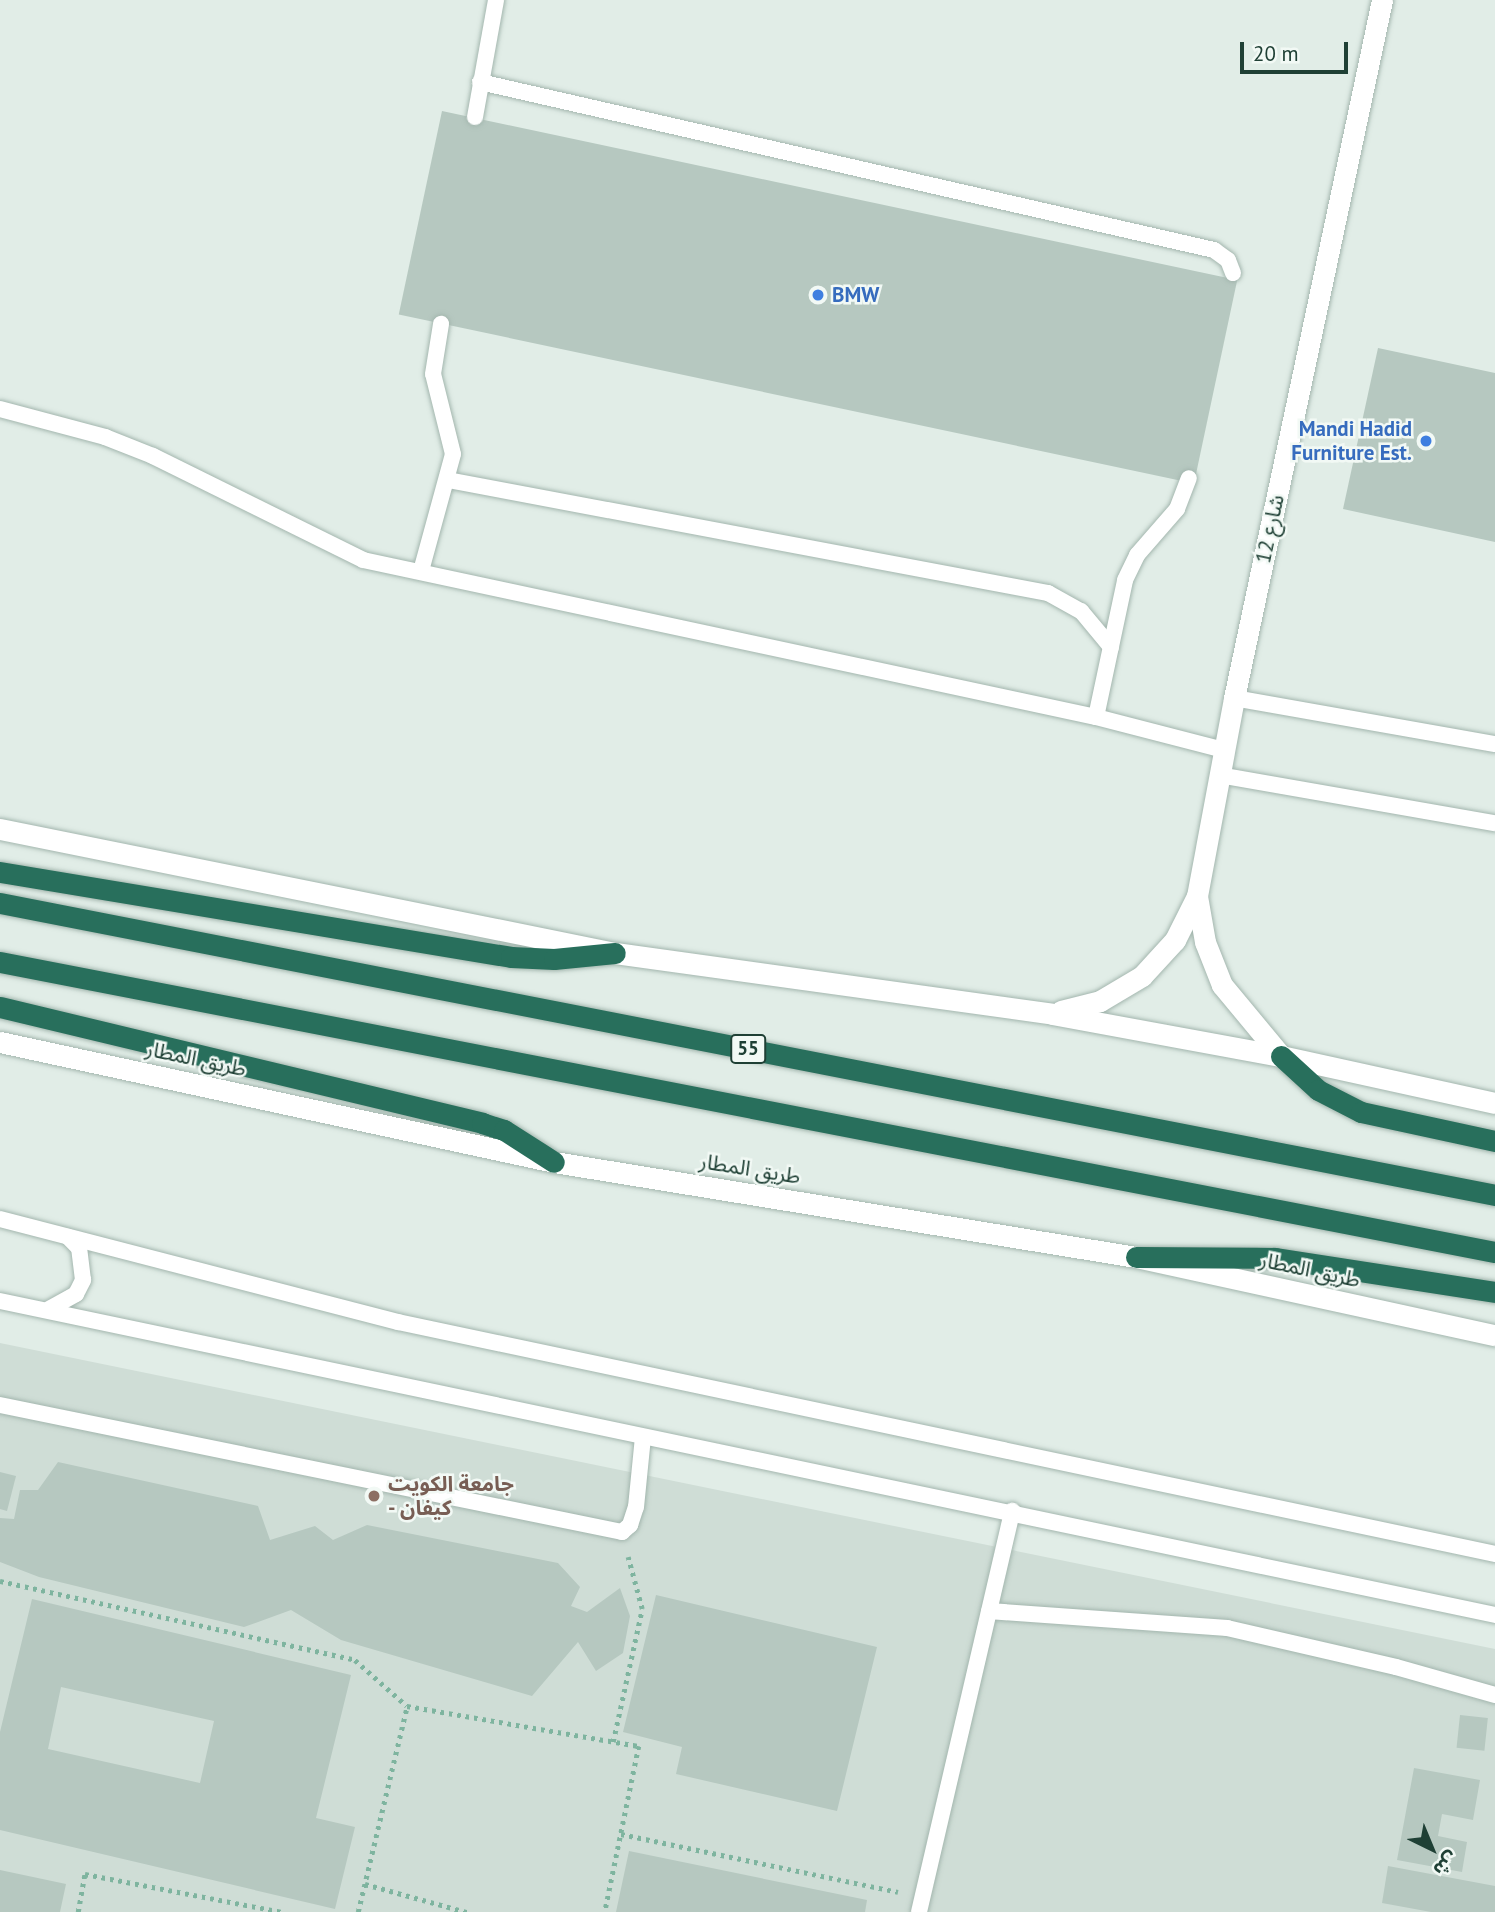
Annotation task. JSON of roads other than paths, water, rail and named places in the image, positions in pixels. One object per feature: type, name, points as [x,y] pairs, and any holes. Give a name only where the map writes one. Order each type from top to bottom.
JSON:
[{"type":"highway","points":[[0,872],[512,957],[554,959],[615,953]]},
{"type":"highway","name":"55","points":[[0,903],[1495,1195]]},
{"type":"highway","points":[[0,962],[1495,1252]]},
{"type":"highway","points":[[0,1007],[482,1123],[504,1130],[554,1162]]},
{"type":"highway","points":[[1281,1056],[1318,1090],[1361,1112],[1495,1141]]},
{"type":"highway","points":[[1136,1257],[1275,1258],[1495,1292]]},
{"type":"main road","name":"شارع 12","points":[[1052,1014],[1100,1001],[1142,976],[1175,940],[1197,895],[1234,698],[1382,0]]},
{"type":"main road","points":[[0,828],[615,953],[1052,1014],[1281,1056],[1495,1103]]},
{"type":"main road","name":"شارع 12","points":[[1197,895],[1205,942],[1222,985],[1281,1056]]},
{"type":"main road","name":"طريق المطار","points":[[0,1042],[554,1162],[1136,1257],[1495,1335]]},
{"type":"lane","points":[[475,117],[496,0]]},
{"type":"lane","points":[[480,82],[1214,250],[1228,260],[1233,273]]},
{"type":"lane","points":[[421,571],[448,480],[451,433],[433,374],[441,324]]},
{"type":"lane","points":[[0,409],[106,437],[363,560],[1096,717],[1224,750]]},
{"type":"lane","points":[[1096,717],[1131,567],[1168,523],[1189,478]]},
{"type":"lane","points":[[448,480],[1048,593],[1081,611],[1111,647]]},
{"type":"lane","points":[[1234,698],[1495,744]]},
{"type":"lane","points":[[1219,775],[1495,823]]},
{"type":"lane","points":[[0,1219],[398,1322],[1495,1554]]},
{"type":"lane","points":[[48,1310],[76,1294],[83,1280],[79,1248],[68,1237]]},
{"type":"lane","points":[[0,1301],[643,1437],[1012,1511],[1495,1615]]},
{"type":"lane","points":[[0,1405],[622,1532],[630,1525],[636,1507],[643,1437]]},
{"type":"lane","points":[[921,1905],[1012,1511]]},
{"type":"lane","points":[[989,1611],[1227,1628],[1396,1667],[1495,1696]]},
{"type":"place","name":"BMW","points":[[818,295]]},
{"type":"place","name":"Mandi Hadid Furniture Est.","points":[[1426,441]]},
{"type":"place","name":"جامعة الكويت - كيفان","points":[[374,1496]]}]
